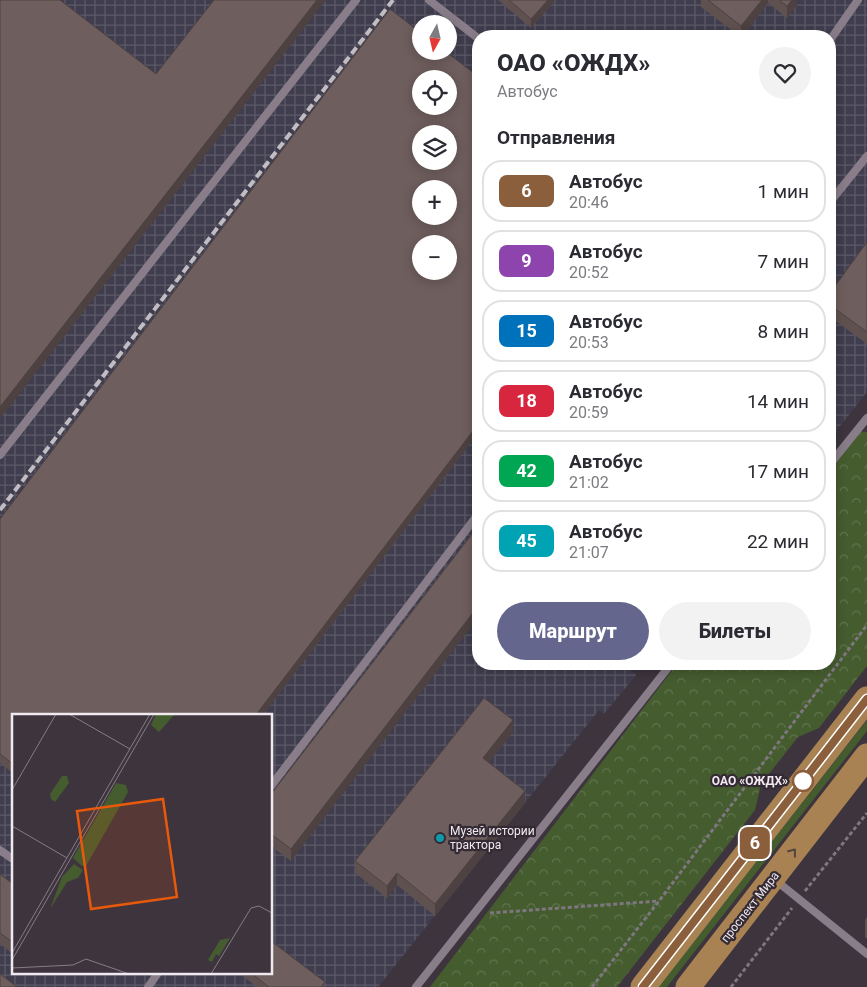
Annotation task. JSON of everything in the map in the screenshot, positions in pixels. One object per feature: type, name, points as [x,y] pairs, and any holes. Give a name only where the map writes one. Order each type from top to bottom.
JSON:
[{"type":"main road","points":[[643,987],[867,699]]},
{"type":"main road","name":"проспект Мира","points":[[694,983],[867,756]]},
{"type":"lane","points":[[0,455],[356,0]]},
{"type":"lane","points":[[428,0],[472,33]]},
{"type":"lane","points":[[836,31],[858,0]]},
{"type":"lane","points":[[836,195],[867,156]]},
{"type":"lane","points":[[836,457],[867,418]]},
{"type":"lane","points":[[272,785],[472,522]]},
{"type":"lane","points":[[416,987],[667,670]]},
{"type":"lane","points":[[0,850],[12,859]]},
{"type":"lane","points":[[773,878],[867,954]]},
{"type":"lane","points":[[148,987],[157,974]]},
{"type":"path","points":[[836,666],[867,625]]},
{"type":"path","points":[[592,987],[833,670]]},
{"type":"path","points":[[803,894],[867,813]]},
{"type":"path","points":[[472,914],[659,901]]},
{"type":"path","points":[[731,987],[796,904]]},
{"type":"shaded area","points":[[0,0],[867,0],[867,392],[836,431],[836,30],[472,30],[472,670],[630,670],[636,675],[604,714],[599,710],[378,987],[0,987]]},
{"type":"green space","points":[[855,431],[867,432],[867,666],[819,728],[798,737],[761,784],[755,810],[617,987],[430,987],[672,670],[836,670],[836,456]]},
{"type":"green space","points":[[867,720],[867,731],[667,987],[658,987]]},
{"type":"building","points":[[0,0],[60,0],[156,74],[214,0],[317,0],[0,407]]},
{"type":"building","points":[[509,0],[548,0],[531,19]]},
{"type":"building","points":[[708,0],[762,0],[741,26]]},
{"type":"building","points":[[779,0],[792,0],[787,6]]},
{"type":"building","points":[[390,9],[412,26],[412,60],[457,60],[472,72],[472,432],[257,714],[12,714],[12,763],[0,754],[0,519]]},
{"type":"building","points":[[867,242],[867,332],[836,309],[836,285]]},
{"type":"building","points":[[472,534],[472,614],[291,849],[272,835],[272,793]]},
{"type":"building","name":"Музей истории трактора","points":[[484,698],[513,720],[483,758],[525,791],[435,904],[397,873],[387,886],[355,861]]},
{"type":"building","points":[[0,874],[12,883],[12,942],[0,933]]},
{"type":"building","points":[[272,942],[325,982],[321,987],[269,987],[252,974],[272,974]]},
{"type":"building","points":[[0,974],[17,987],[0,987]]},
{"type":"railway","points":[[0,510],[393,0]]},
{"type":"bus line","name":"6","points":[[643,987],[867,699]]},
{"type":"place","name":"ОАО «ОЖДХ»","points":[[803,781]]},
{"type":"place","name":"Музей истории трактора","points":[[440,838]]}]
